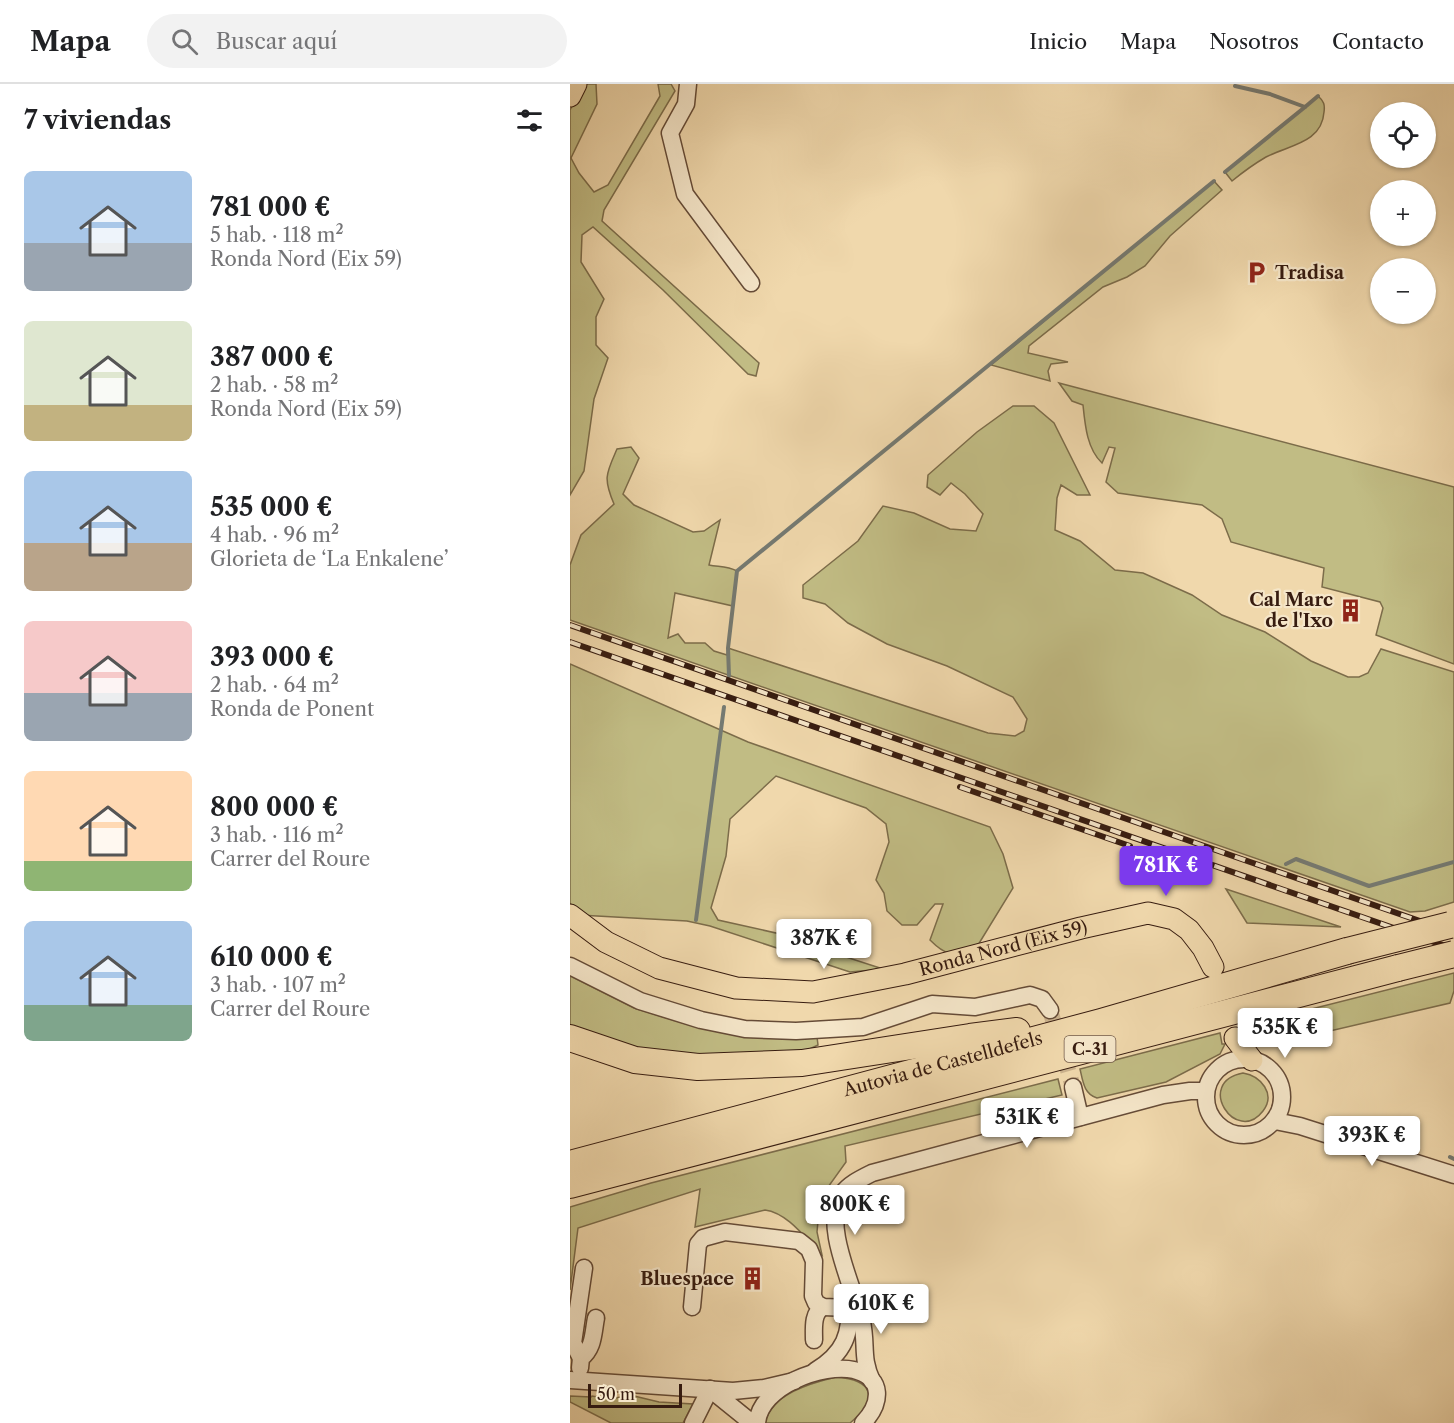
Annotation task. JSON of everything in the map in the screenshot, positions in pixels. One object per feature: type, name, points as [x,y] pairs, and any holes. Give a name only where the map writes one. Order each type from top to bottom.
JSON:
[{"type":"highway","name":"Autovia de Castelldefels","points":[[570,1164],[1101,1022],[1347,951],[1452,925]]},
{"type":"highway","name":"Autovia de Castelldefels","points":[[570,1185],[1454,954]]},
{"type":"highway","points":[[570,1038],[635,1060],[698,1067],[802,1063],[970,1037],[1101,1022]]},
{"type":"highway","points":[[570,1199],[711,1149]]},
{"type":"main road","points":[[570,96],[576,84]]},
{"type":"main road","name":"Ronda Nord (Eix 59)","points":[[570,915],[606,942],[659,968],[736,988],[813,992],[905,974],[1081,928],[1149,913],[1174,919],[1189,930],[1203,948],[1213,967]]},
{"type":"main road","points":[[1230,1061],[1235,1038],[1252,1060]]},
{"type":"street","points":[[688,84],[686,104],[670,133],[685,194],[751,283]]},
{"type":"street","points":[[570,966],[640,1000],[700,1020],[745,1029],[796,1031],[863,1027],[932,1004],[975,1007],[1030,995],[1042,999],[1050,1010]]},
{"type":"street","points":[[1230,1061],[1214,1073],[1206,1091],[1206,1103],[1209,1114],[1216,1124],[1237,1136],[1249,1136],[1260,1133],[1278,1113],[1283,1097],[1274,1073],[1264,1064],[1252,1060]]},
{"type":"street","points":[[1073,1087],[1080,1117]]},
{"type":"street","points":[[870,1419],[878,1401],[878,1393],[865,1362],[862,1321],[847,1275],[835,1221],[836,1205],[843,1192],[872,1173],[1162,1095],[1206,1091]]},
{"type":"street","points":[[1278,1113],[1300,1126],[1454,1175]]},
{"type":"street","points":[[692,1307],[698,1244],[703,1238],[725,1232],[799,1241],[809,1250],[814,1261],[813,1296],[816,1303],[822,1307],[850,1308]]},
{"type":"street","points":[[581,1358],[573,1343],[584,1268]]},
{"type":"street","points":[[757,1423],[762,1409],[773,1394],[828,1364],[842,1347],[848,1335],[850,1308],[847,1275]]},
{"type":"street","points":[[814,1340],[816,1314],[822,1307]]},
{"type":"street","points":[[596,1318],[592,1345],[587,1354],[581,1358],[575,1381],[733,1390],[764,1388],[821,1371],[847,1370],[864,1374],[872,1381]]},
{"type":"street","points":[[693,1423],[710,1389]]},
{"type":"street","points":[[710,1389],[752,1423]]},
{"type":"shaded area","points":[[584,84],[596,84],[597,104],[571,158],[594,192],[608,185],[660,96],[658,84],[671,84],[675,91],[604,210],[602,221],[759,363],[756,376],[748,374],[663,290],[593,227],[582,235],[581,262],[604,299],[596,317],[596,345],[608,358],[594,399],[584,471],[570,495],[570,110]]},
{"type":"shaded area","points":[[1318,96],[1323,101],[1324,107],[1322,122],[1311,137],[1266,157],[1232,181],[1225,172]]},
{"type":"shaded area","points":[[1214,181],[1222,190],[1170,236],[1145,266],[1103,287],[1029,346],[1028,353],[1068,362],[1051,364],[1048,371],[1050,381],[991,365]]},
{"type":"shaded area","points":[[1059,383],[1454,487],[1454,664],[1376,635],[1383,608],[1380,602],[1322,587],[1324,568],[1231,542],[1222,519],[1202,505],[1118,493],[1106,482],[1115,448],[1109,447],[1102,463],[1090,444],[1083,405],[1072,401]]},
{"type":"shaded area","points":[[1013,406],[1034,406],[1054,423],[1090,495],[1077,495],[1061,485],[1057,498],[1055,530],[1080,541],[1115,570],[1143,573],[1192,595],[1222,615],[1265,632],[1311,661],[1348,677],[1359,677],[1368,673],[1381,649],[1454,672],[1454,902],[1425,911],[1410,912],[570,620],[570,565],[581,535],[614,504],[608,488],[607,476],[617,449],[631,447],[639,458],[623,494],[634,505],[693,532],[704,531],[720,520],[709,565],[737,571],[733,606],[675,593],[668,638],[678,634],[685,643],[705,643],[714,651],[727,655],[728,648],[988,733],[1015,736],[1024,731],[1027,719],[1013,697],[947,666],[887,644],[848,623],[825,604],[803,598],[803,585],[858,541],[883,506],[914,513],[950,529],[976,531],[983,514],[965,494],[951,483],[940,495],[927,487],[928,475],[977,432]]},
{"type":"shaded area","points":[[570,664],[748,742],[990,827],[1003,854],[1013,888],[978,945],[952,953],[942,950],[930,940],[943,904],[935,904],[917,925],[902,925],[887,911],[884,893],[876,880],[889,842],[886,824],[866,808],[776,776],[730,819],[726,856],[711,908],[718,920],[807,940],[822,954],[843,956],[883,969],[850,972],[710,926],[687,921],[579,915],[570,903]]},
{"type":"shaded area","points":[[1226,889],[1341,927],[1247,923]]},
{"type":"shaded area","points":[[1454,973],[1454,991],[1450,1003],[1274,1044],[1264,1043],[1247,1028],[1260,1022]]},
{"type":"shaded area","points":[[570,976],[634,1008],[693,1026],[817,1037],[818,1045],[799,1054],[686,1059],[570,1031]]},
{"type":"shaded area","points":[[1220,1033],[1222,1044],[1225,1044],[1220,1054],[1166,1082],[1097,1098],[1089,1094],[1085,1087],[1080,1069]]},
{"type":"shaded area","points":[[1243,1073],[1261,1082],[1268,1098],[1263,1111],[1252,1120],[1242,1121],[1232,1117],[1224,1108],[1221,1098],[1222,1088],[1229,1079]]},
{"type":"shaded area","points":[[1058,1079],[1062,1095],[845,1146],[846,1162],[823,1194],[819,1210],[817,1232],[822,1255],[789,1221],[765,1210],[695,1227],[700,1189],[578,1228],[570,1290],[570,1207],[651,1183]]},
{"type":"shaded area","points":[[836,1377],[858,1382],[868,1392],[865,1406],[850,1423],[765,1423],[775,1404],[793,1391]]},
{"type":"shaded area","points":[[630,1395],[659,1402],[693,1404],[683,1423],[611,1423],[570,1402],[570,1396],[611,1399]]},
{"type":"waterway","points":[[1235,86],[1270,94],[1305,107],[1318,96]]},
{"type":"waterway","points":[[1225,172],[1305,107]]},
{"type":"waterway","points":[[729,676],[728,648],[737,571],[1214,181]]},
{"type":"waterway","points":[[696,920],[724,707]]},
{"type":"waterway","points":[[1286,864],[1296,859],[1369,886],[1454,862]]},
{"type":"waterway","points":[[1450,1157],[1454,1159]]},
{"type":"tunnel","points":[[1050,1010],[1073,1087]]},
{"type":"railway","points":[[570,625],[1454,933]]},
{"type":"railway","points":[[570,642],[1454,949]]},
{"type":"railway","points":[[960,787],[1130,846]]},
{"type":"place","name":"Tradisa","points":[[1257,273]]},
{"type":"place","name":"Cal Marc de l'Ixo","points":[[1351,610]]},
{"type":"place","name":"Bluespace","points":[[752,1279]]}]
